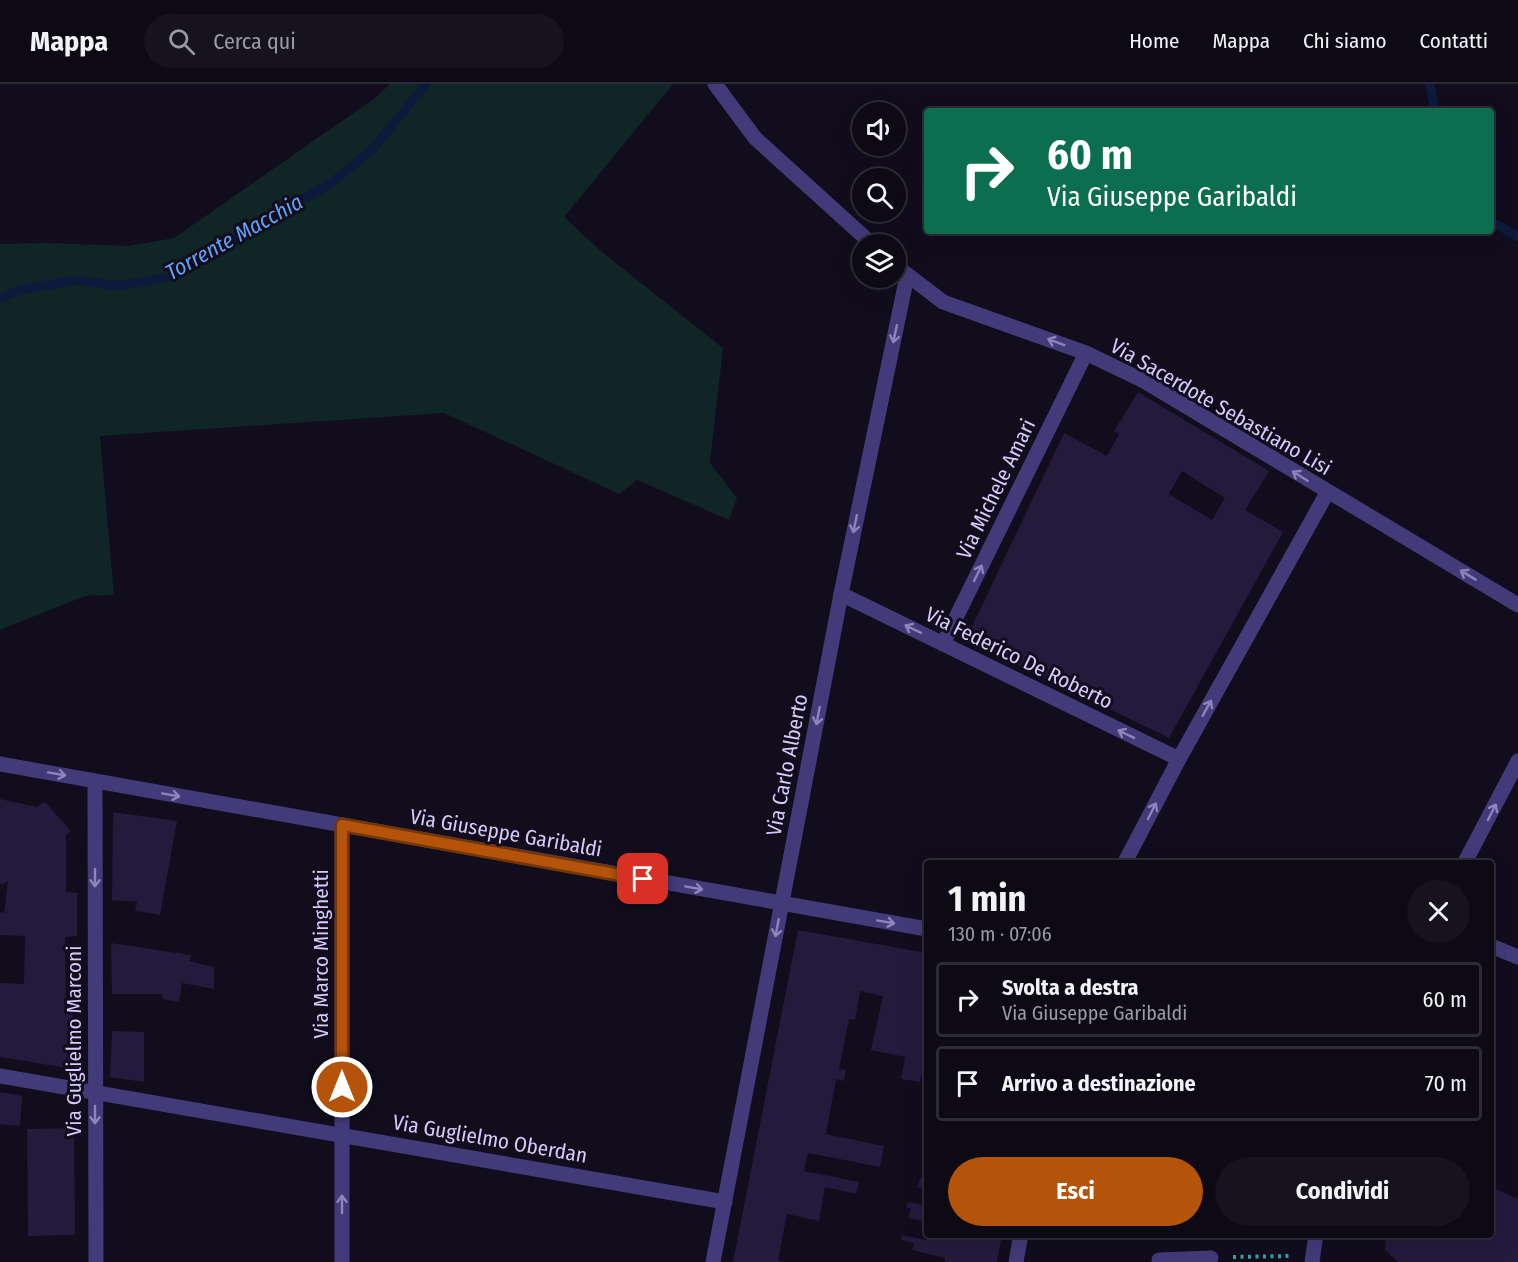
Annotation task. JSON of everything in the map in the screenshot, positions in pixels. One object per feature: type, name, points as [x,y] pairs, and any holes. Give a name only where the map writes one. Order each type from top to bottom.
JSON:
[{"type":"street","points":[[715,84],[755,138],[861,234]]},
{"type":"street","name":"Via Sacerdote Sebastiano Lisi","points":[[907,276],[943,302],[1086,353],[1144,381],[1327,493],[1518,605]]},
{"type":"street","name":"Via Carlo Alberto","points":[[713,1262],[841,594],[907,276]]},
{"type":"street","name":"Via Michele Amari","points":[[943,644],[1086,353]]},
{"type":"street","points":[[1126,860],[1179,759],[1327,493]]},
{"type":"street","name":"Via Federico De Roberto","points":[[841,594],[1179,759]]},
{"type":"street","points":[[1466,860],[1518,761]]},
{"type":"street","name":"Via Giuseppe Garibaldi","points":[[0,764],[924,928]]},
{"type":"street","name":"Via Guglielmo Marconi","points":[[95,781],[96,1262]]},
{"type":"street","name":"Via Marco Minghetti","points":[[342,825],[342,1262]]},
{"type":"street","points":[[1494,947],[1518,957]]},
{"type":"street","name":"Via Guglielmo Oberdan","points":[[0,1076],[725,1202]]},
{"type":"street","points":[[1016,1262],[1020,1238]]},
{"type":"street","points":[[1312,1260],[1315,1238]]},
{"type":"street","points":[[1159,1262],[1211,1258]]},
{"type":"path","points":[[1211,1258],[1305,1256],[1312,1260]]},
{"type":"green space","points":[[390,84],[673,84],[564,217],[602,252],[723,348],[710,463],[737,498],[729,520],[637,480],[619,494],[444,413],[100,436],[114,595],[85,596],[0,630],[0,244],[129,246],[174,238],[375,98]]},
{"type":"building","points":[[1138,392],[1269,471],[1245,510],[1283,532],[1169,738],[966,639],[1064,433],[1107,456],[1119,434],[1114,431]],"holes":[[[1182,471],[1225,498],[1212,520],[1169,494]]]},
{"type":"building","points":[[0,799],[37,807],[45,802],[71,831],[66,835],[66,892],[77,893],[77,936],[65,937],[66,1012],[73,1013],[73,1069],[0,1057],[0,983],[24,984],[25,936],[0,935],[0,912],[4,913],[8,881],[2,885],[0,883]]},
{"type":"building","points":[[113,812],[177,821],[160,915],[135,911],[137,902],[112,900]]},
{"type":"building","points":[[798,930],[924,952],[924,1063],[920,1082],[901,1079],[905,1057],[871,1050],[883,996],[860,991],[855,1020],[849,1019],[839,1069],[846,1070],[844,1081],[836,1079],[826,1134],[884,1146],[880,1167],[808,1153],[804,1171],[859,1182],[856,1194],[825,1187],[819,1221],[787,1214],[778,1260],[783,1262],[733,1262]]},
{"type":"building","points":[[111,943],[191,955],[189,961],[214,967],[214,989],[182,983],[179,1002],[163,999],[161,994],[112,994]]},
{"type":"building","points":[[112,1031],[144,1032],[144,1082],[110,1077]]},
{"type":"building","points":[[0,1092],[22,1096],[20,1126],[0,1124]]},
{"type":"building","points":[[74,1128],[75,1235],[28,1236],[27,1129]]},
{"type":"building","points":[[921,1177],[924,1178],[924,1188],[917,1187]]},
{"type":"building","points":[[1494,1188],[1518,1199],[1518,1262],[1398,1262],[1385,1250],[1386,1238],[1494,1238]]},
{"type":"building","points":[[908,1202],[924,1205],[924,1221],[908,1218],[911,1209],[906,1207]]},
{"type":"building","points":[[902,1235],[927,1240],[928,1238],[1001,1238],[997,1262],[945,1262],[945,1258],[912,1250],[914,1243],[901,1240]]},
{"type":"waterway","name":"Torrente Macchia","points":[[0,298],[20,290],[75,280],[120,286],[170,277],[331,183],[372,150],[426,84]]},
{"type":"waterway","name":"Torrente Macchia","points":[[1430,84],[1434,108]]},
{"type":"waterway","name":"Torrente Macchia","points":[[1494,223],[1518,237]]},
{"type":"route","points":[[342,1087],[342,825],[643,879]]}]
